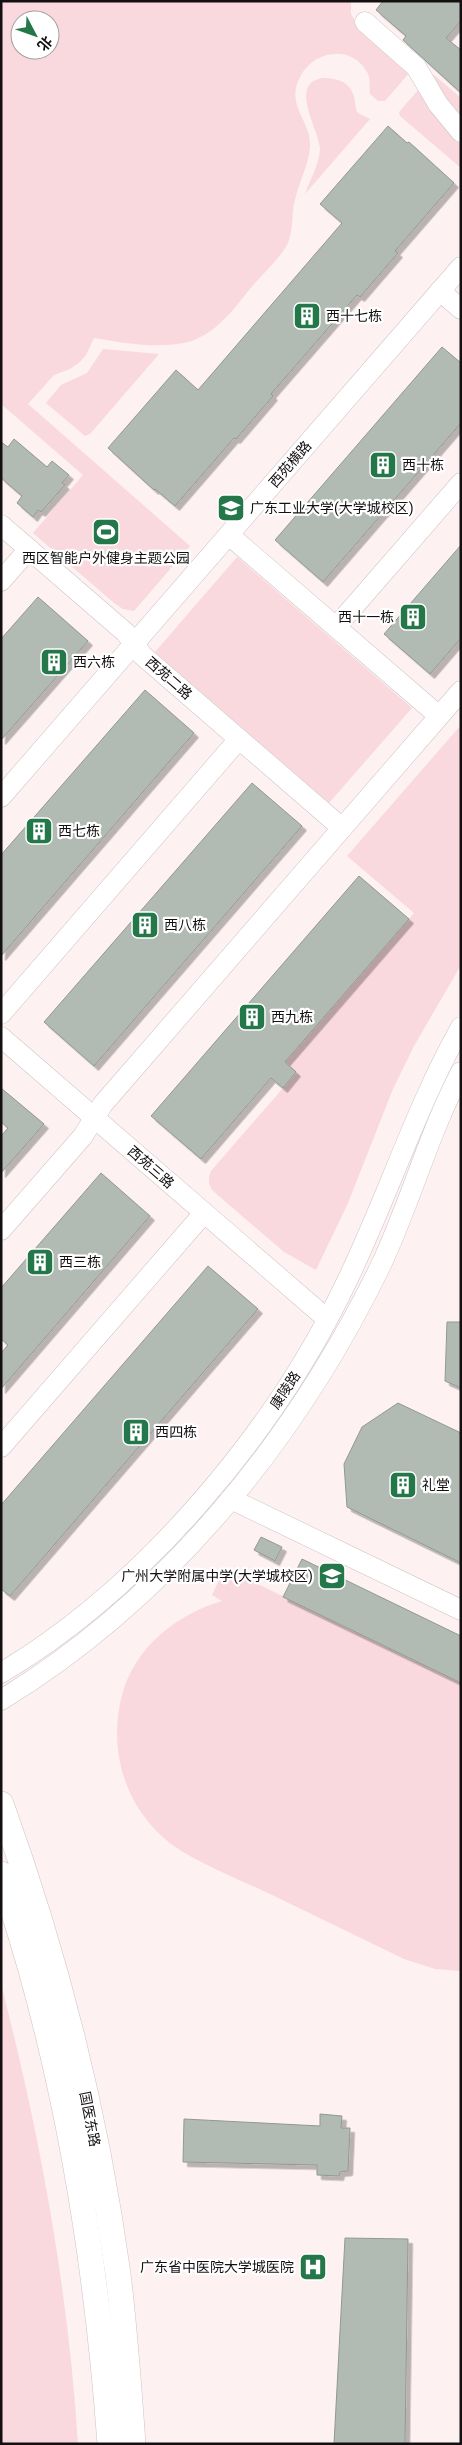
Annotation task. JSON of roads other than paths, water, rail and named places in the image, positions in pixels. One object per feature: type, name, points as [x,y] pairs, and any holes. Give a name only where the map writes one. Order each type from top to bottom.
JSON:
[{"type":"main road","name":"国医东路","points":[[1,1804],[56,1977],[89,2111],[118,2274],[134,2444]]},
{"type":"main road","name":"国医东路","points":[[1,1874],[40,2002],[68,2129],[94,2282],[110,2444]]},
{"type":"street","points":[[365,22],[416,67],[438,104],[461,132]]},
{"type":"street","name":"西苑横路","points":[[1,797],[461,267]]},
{"type":"street","points":[[440,291],[461,309]]},
{"type":"street","points":[[336,627],[461,483]]},
{"type":"street","name":"西苑二路","points":[[1,525],[126,633],[142,655],[342,828]]},
{"type":"street","points":[[229,535],[439,716]]},
{"type":"street","points":[[1,581],[29,549]]},
{"type":"street","points":[[1,1230],[83,1136],[103,1104],[461,691]]},
{"type":"street","points":[[1,1014],[240,739]]},
{"type":"street","name":"康陵路","points":[[1,1673],[42,1647],[78,1619],[152,1554],[188,1515],[263,1422],[302,1364],[360,1254],[419,1110],[461,1027]]},
{"type":"street","name":"西苑三路","points":[[1,1037],[327,1319]]},
{"type":"street","name":"康陵路","points":[[1,1700],[59,1661],[137,1596],[231,1499],[288,1426],[336,1350],[358,1309],[400,1221],[426,1151],[461,1072]]},
{"type":"street","points":[[1,1447],[204,1213]]},
{"type":"street","points":[[231,1499],[461,1610]]},
{"type":"place","name":"西十七栋","points":[[307,316]]},
{"type":"place","name":"西十栋","points":[[383,465]]},
{"type":"place","name":"广东工业大学(大学城校区)","points":[[231,508]]},
{"type":"place","name":"西区智能户外健身主题公园","points":[[106,532]]},
{"type":"place","name":"西十一栋","points":[[413,617]]},
{"type":"place","name":"西六栋","points":[[54,662]]},
{"type":"place","name":"西七栋","points":[[39,831]]},
{"type":"place","name":"西八栋","points":[[145,925]]},
{"type":"place","name":"西九栋","points":[[252,1017]]},
{"type":"place","name":"西三栋","points":[[40,1262]]},
{"type":"place","name":"西四栋","points":[[136,1432]]},
{"type":"place","name":"礼堂","points":[[403,1485]]},
{"type":"place","name":"广州大学附属中学(大学城校区)","points":[[332,1576]]},
{"type":"place","name":"广东省中医院大学城医院","points":[[313,2267]]}]
